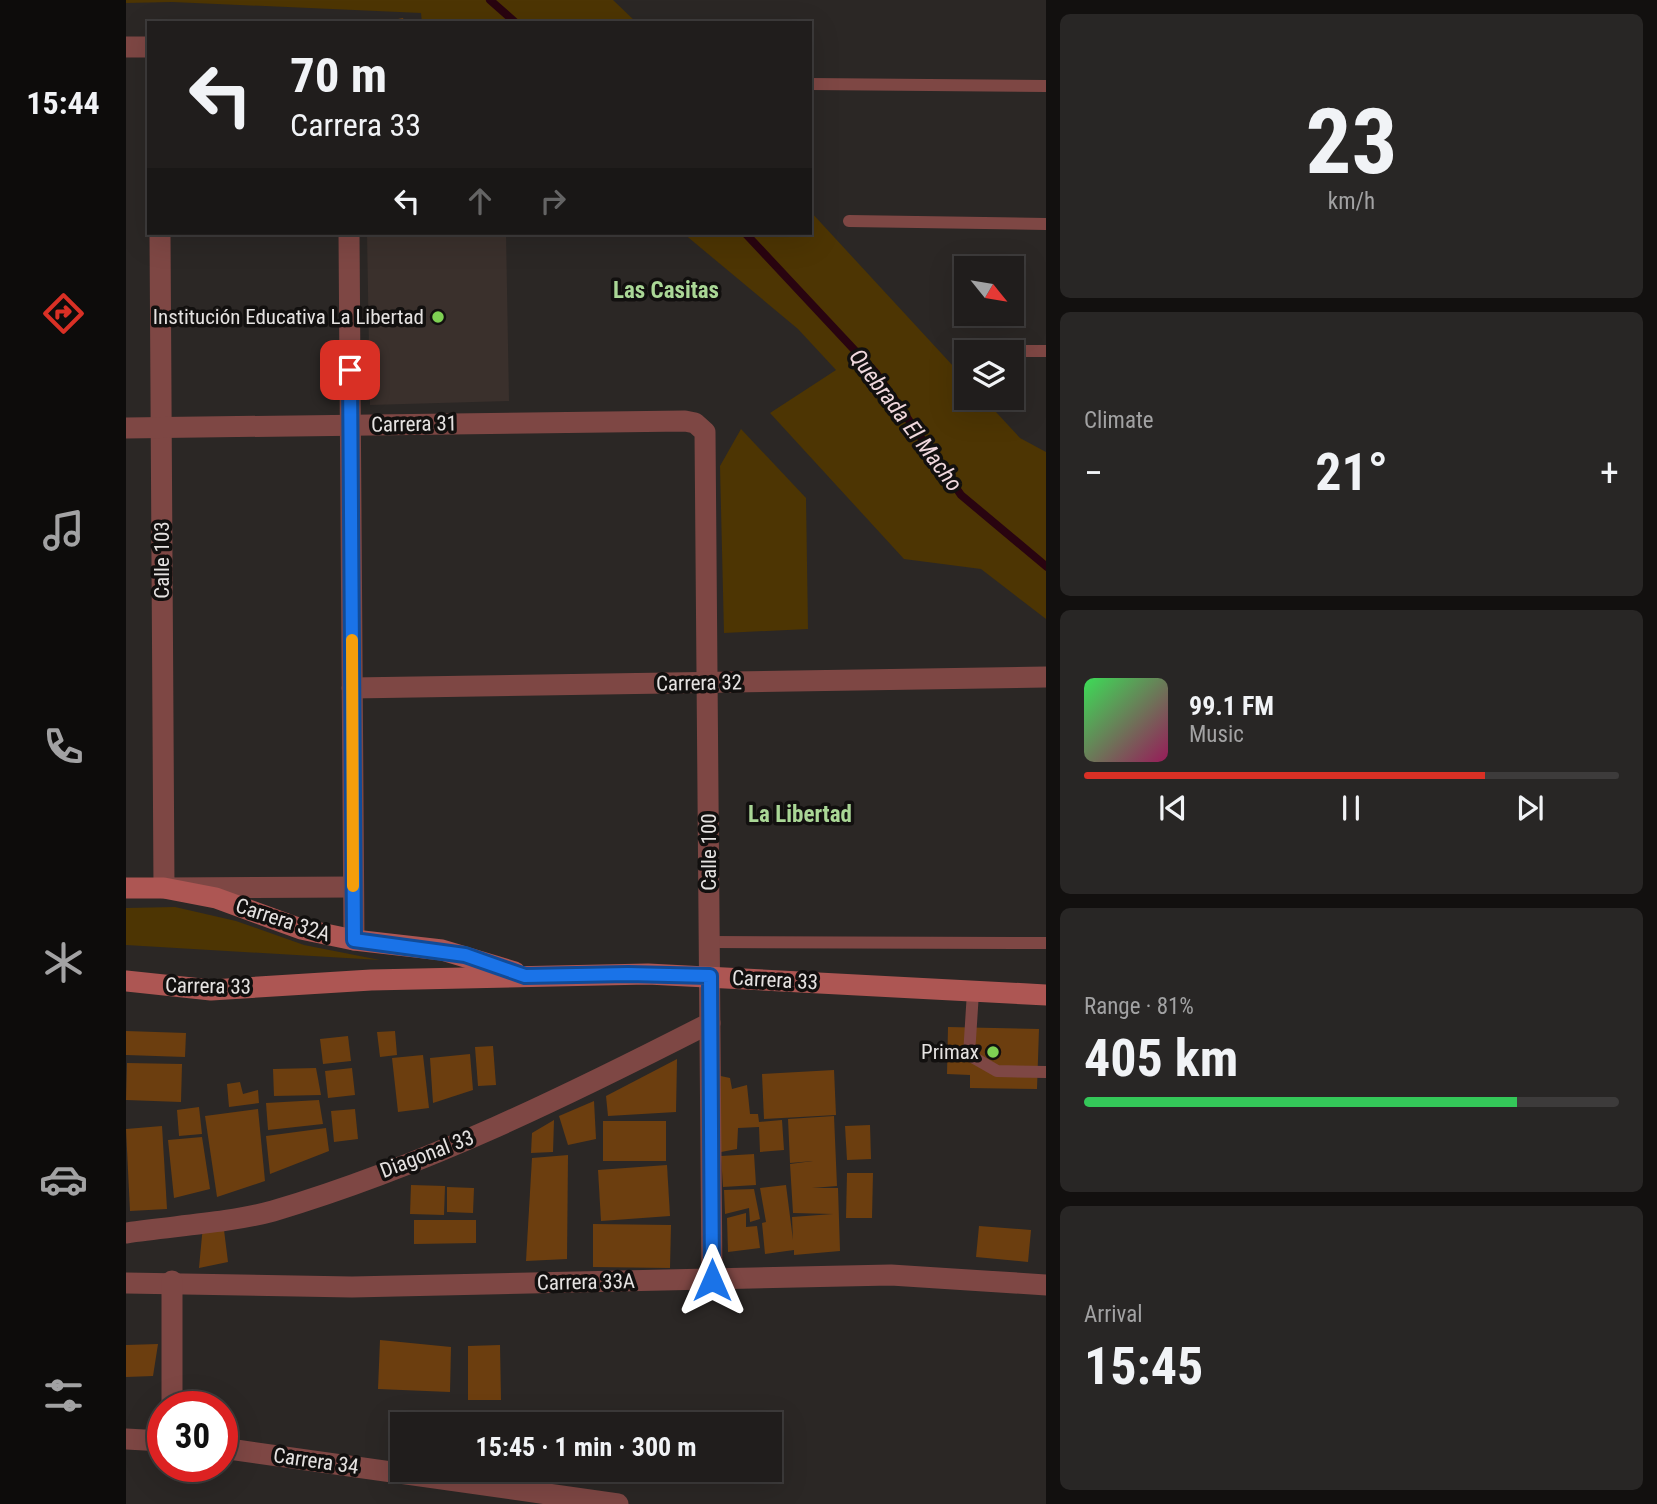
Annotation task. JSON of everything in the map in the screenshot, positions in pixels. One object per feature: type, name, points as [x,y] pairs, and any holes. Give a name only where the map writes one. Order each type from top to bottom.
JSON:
[{"type":"main road","name":"Carrera 32A","points":[[126,888],[164,888],[216,898],[301,929],[354,940],[465,955],[525,976]]},
{"type":"main road","name":"Carrera 33","points":[[126,981],[211,990],[371,980],[628,974],[710,976],[1046,995]]},
{"type":"street","points":[[126,47],[147,47]]},
{"type":"street","name":"Calle 103","points":[[160,235],[164,888]]},
{"type":"street","points":[[349,235],[354,940]]},
{"type":"street","name":"Carrera 31","points":[[126,428],[685,421],[701,426]]},
{"type":"street","name":"Calle 100","points":[[701,426],[707,438],[712,1280]]},
{"type":"street","name":"Carrera 32","points":[[352,688],[1046,677]]},
{"type":"street","name":"Carrera 32A","points":[[164,888],[353,887]]},
{"type":"street","name":"Diagonal 33","points":[[126,1233],[271,1211],[382,1172],[519,1118],[710,1023]]},
{"type":"street","name":"Carrera 33A","points":[[126,1283],[172,1281],[352,1287],[926,1275],[1046,1285]]},
{"type":"street","points":[[172,1281],[172,1391]]},
{"type":"street","points":[[126,1439],[147,1440]]},
{"type":"street","name":"Carrera 34","points":[[238,1450],[618,1504]]},
{"type":"lane","points":[[812,84],[1046,86]]},
{"type":"lane","points":[[849,222],[1046,224]]},
{"type":"lane","points":[[1024,351],[1046,351]]},
{"type":"lane","name":"Carrera 33","points":[[710,942],[1046,943]]},
{"type":"lane","points":[[973,992],[969,1055],[997,1071],[1046,1073]]},
{"type":"shaded area","points":[[126,0],[613,0],[635,21],[422,21],[421,13],[172,2],[126,3]]},
{"type":"shaded area","points":[[812,213],[954,367],[954,410],[994,410],[1020,438],[1046,452],[1046,619],[981,569],[904,559],[770,413],[836,370],[798,329],[685,235],[812,235]]},
{"type":"shaded area","name":"Institución Educativa La Libertad","points":[[367,235],[506,235],[509,401],[370,405]]},
{"type":"shaded area","points":[[741,429],[806,498],[808,629],[724,633],[720,466]]},
{"type":"shaded area","points":[[175,907],[236,921],[304,945],[380,960],[126,945],[126,908]]},
{"type":"building","name":"Primax","points":[[948,1027],[1039,1029],[1037,1089],[970,1088],[970,1075],[947,1074]]},
{"type":"building","points":[[126,1031],[186,1033],[185,1057],[126,1055]]},
{"type":"building","points":[[395,1031],[397,1055],[380,1057],[377,1032]]},
{"type":"building","points":[[348,1036],[351,1061],[323,1064],[320,1039]]},
{"type":"building","points":[[493,1046],[496,1085],[478,1086],[475,1047]]},
{"type":"building","points":[[470,1054],[473,1090],[433,1103],[430,1058]]},
{"type":"building","points":[[423,1055],[429,1108],[398,1112],[392,1058]]},
{"type":"building","points":[[677,1059],[676,1112],[608,1116],[606,1096]]},
{"type":"building","points":[[127,1063],[182,1064],[181,1102],[126,1100]]},
{"type":"building","points":[[316,1068],[321,1095],[274,1096],[273,1069]]},
{"type":"building","points":[[352,1068],[355,1095],[328,1098],[325,1071]]},
{"type":"building","points":[[834,1070],[836,1115],[764,1119],[762,1074]]},
{"type":"building","points":[[716,1075],[730,1078],[732,1089],[747,1085],[750,1114],[758,1114],[759,1122],[782,1120],[784,1150],[760,1152],[759,1127],[738,1128],[737,1149],[721,1152]]},
{"type":"building","points":[[240,1082],[243,1094],[258,1090],[259,1103],[229,1107],[227,1084]]},
{"type":"building","points":[[319,1100],[323,1124],[268,1130],[266,1103]]},
{"type":"building","points":[[594,1101],[596,1139],[568,1145],[559,1116]]},
{"type":"building","points":[[199,1107],[202,1134],[179,1136],[177,1110]]},
{"type":"building","points":[[258,1109],[265,1181],[217,1197],[205,1116]]},
{"type":"building","points":[[355,1109],[358,1139],[334,1142],[331,1111]]},
{"type":"building","points":[[834,1116],[837,1186],[812,1188],[838,1188],[840,1251],[794,1255],[794,1250],[765,1254],[762,1223],[766,1222],[760,1188],[786,1185],[793,1240],[792,1217],[833,1214],[793,1213],[790,1164],[813,1161],[790,1163],[788,1119]]},
{"type":"building","points":[[554,1120],[553,1152],[531,1153],[532,1133]]},
{"type":"building","points":[[603,1121],[666,1121],[666,1161],[603,1161]]},
{"type":"building","points":[[870,1125],[871,1159],[847,1160],[845,1126]]},
{"type":"building","points":[[162,1126],[167,1209],[130,1211],[126,1129]]},
{"type":"building","points":[[326,1128],[329,1151],[270,1174],[266,1136]]},
{"type":"building","points":[[202,1137],[210,1189],[174,1198],[168,1140]]},
{"type":"building","points":[[754,1154],[756,1185],[723,1187],[721,1156]]},
{"type":"building","points":[[568,1155],[567,1259],[526,1261],[532,1158]]},
{"type":"building","points":[[667,1165],[670,1216],[601,1221],[598,1170]]},
{"type":"building","points":[[847,1173],[873,1173],[872,1218],[846,1218]]},
{"type":"building","points":[[411,1185],[445,1186],[444,1215],[410,1214]]},
{"type":"building","points":[[447,1187],[474,1188],[473,1213],[447,1212]]},
{"type":"building","points":[[754,1189],[760,1219],[750,1222],[749,1208],[725,1214],[724,1190]]},
{"type":"building","points":[[746,1213],[746,1227],[757,1226],[760,1248],[728,1252],[727,1218]]},
{"type":"building","points":[[414,1220],[476,1220],[476,1243],[414,1244]]},
{"type":"building","points":[[223,1222],[228,1262],[199,1268],[203,1225]]},
{"type":"building","points":[[593,1224],[671,1225],[670,1268],[593,1267]]},
{"type":"building","points":[[979,1226],[1031,1230],[1028,1262],[976,1257]]},
{"type":"building","points":[[380,1340],[451,1347],[450,1392],[378,1389]]},
{"type":"building","points":[[158,1344],[153,1376],[126,1377],[126,1345]]},
{"type":"building","points":[[500,1345],[501,1400],[468,1400],[468,1346]]},
{"type":"waterway","name":"Quebrada El Macho","points":[[490,0],[514,21]]},
{"type":"waterway","name":"Quebrada El Macho","points":[[747,235],[876,373],[961,495],[1046,566]]},
{"type":"slow traffic","points":[[352,640],[353,886]]},
{"type":"place","name":"Institución Educativa La Libertad","points":[[438,317]]},
{"type":"place","name":"Primax","points":[[993,1052]]},
{"type":"district","name":"Las Casitas","points":[[666,290]]},
{"type":"district","name":"La Libertad","points":[[800,814]]},
{"type":"route","points":[[350,370],[354,940],[442,950],[482,960],[525,976],[710,976],[712,1280]]}]
